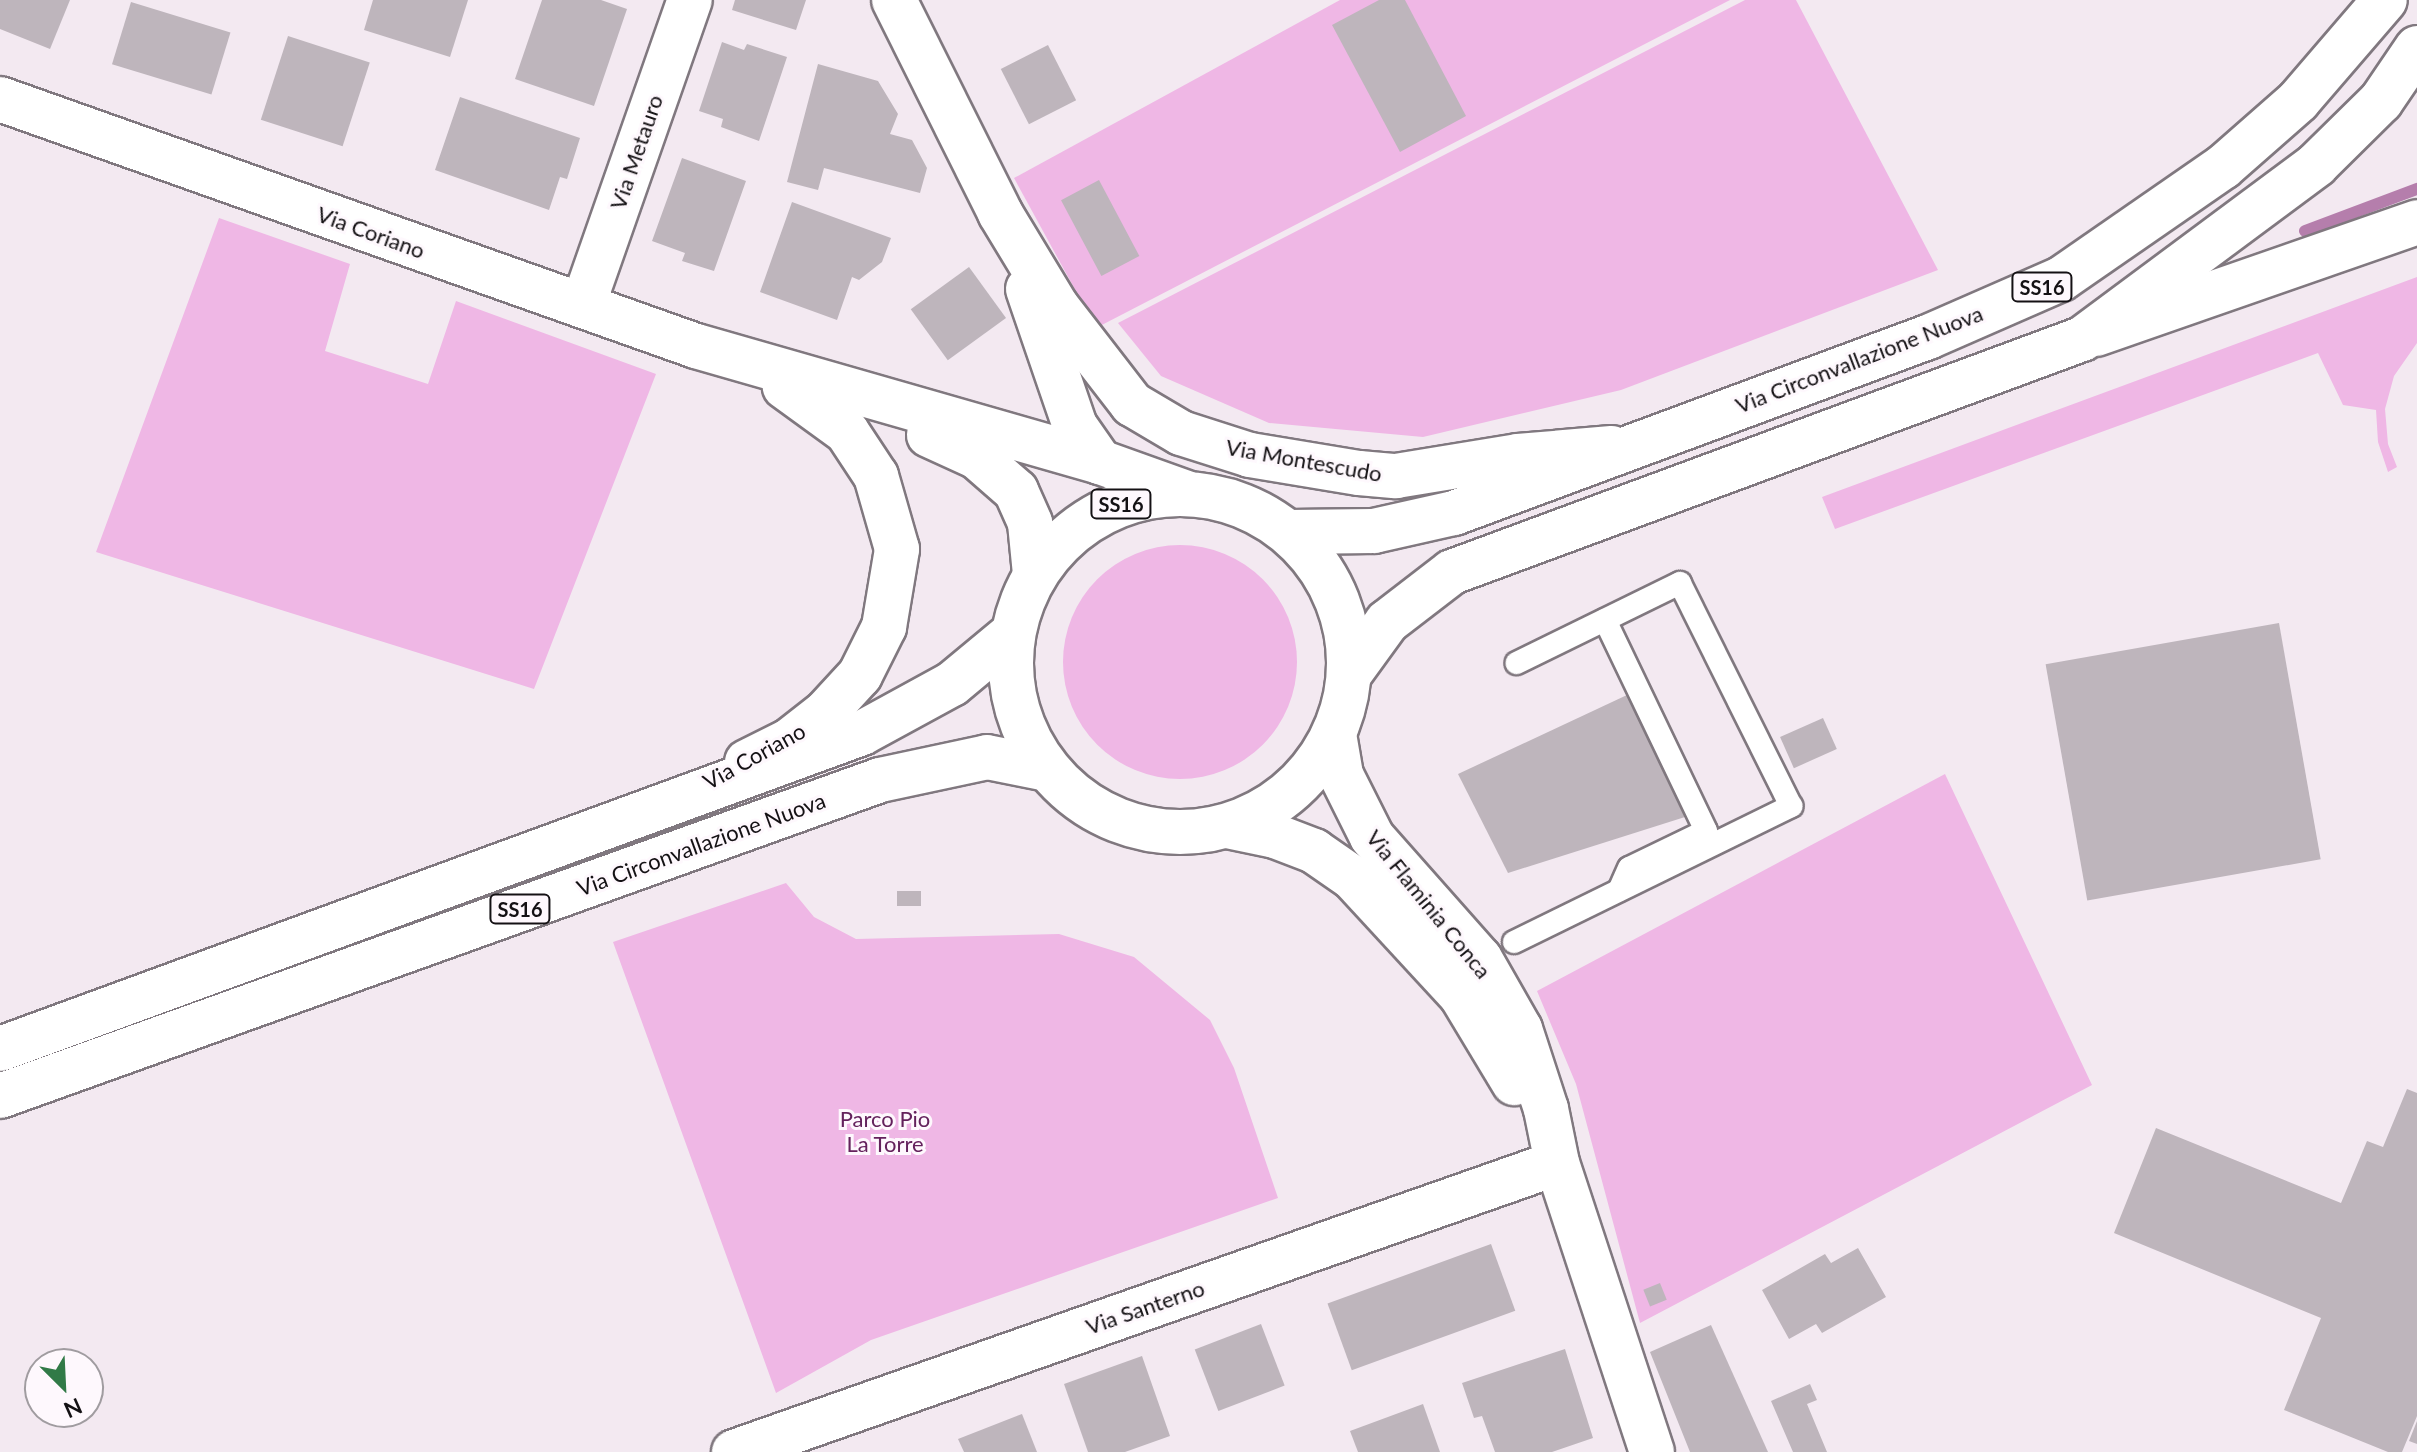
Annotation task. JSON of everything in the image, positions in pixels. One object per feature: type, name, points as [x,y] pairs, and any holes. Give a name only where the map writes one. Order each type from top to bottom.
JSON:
[{"type":"main road","name":"Via Montescudo","points":[[894,0],[1000,213],[1099,365],[1132,404],[1181,433],[1250,455],[1396,476],[1518,456],[1620,447]]},
{"type":"main road","name":"Via Circonvallazione Nuova","points":[[1289,532],[1374,531],[1454,513],[1620,447],[1928,337],[2061,279],[2223,167],[2298,101],[2385,0]]},
{"type":"main road","name":"Via Metauro","points":[[583,305],[684,2]]},
{"type":"main road","name":"Via Circonvallazione Nuova","points":[[2082,339],[2316,165],[2381,101],[2417,48]]},
{"type":"main road","name":"Via Coriano","points":[[0,99],[742,360],[813,383],[1100,462],[1187,493]]},
{"type":"main road","name":"Via Montescudo","points":[[1000,213],[1066,406],[1100,462]]},
{"type":"main road","name":"Via Circonvallazione Nuova","points":[[1350,673],[1342,610],[1311,555],[1289,532],[1223,498],[1187,493],[1116,505],[1066,538],[1035,574],[1012,634],[1015,705],[1047,769],[1079,799],[1128,824],[1194,832],[1227,826],[1291,791],[1315,765],[1334,734],[1350,673],[1387,622],[1452,572],[2082,339],[2417,222]]},
{"type":"main road","name":"Via Coriano","points":[[630,822],[789,741],[814,722],[860,675],[884,627],[897,549],[876,476],[847,432],[812,403],[742,360]]},
{"type":"main road","name":"Via Coriano","points":[[813,383],[977,457],[1016,491],[1030,523],[1035,574]]},
{"type":"main road","name":"Via Circonvallazione Nuova","points":[[0,1049],[630,822],[862,733],[952,684],[1012,634]]},
{"type":"main road","name":"Via Flaminia Conca","points":[[1334,734],[1341,775],[1372,837],[1480,959],[1520,1029],[1546,1109],[1557,1163],[1652,1452]]},
{"type":"main road","name":"Via Circonvallazione Nuova","points":[[0,1096],[880,780],[987,757],[1047,769]]},
{"type":"main road","name":"Via Flaminia Conca","points":[[1227,826],[1275,836],[1314,851],[1353,878],[1413,938],[1492,1039],[1557,1163]]},
{"type":"main road","name":"Via Santerno","points":[[734,1452],[1557,1163]]},
{"type":"lane","points":[[1514,942],[1791,806],[1680,583],[1517,663]]},
{"type":"lane","points":[[1605,620],[1706,831],[1629,868],[1619,890]]},
{"type":"green space","points":[[1340,0],[1730,0],[1096,328],[1014,178]]},
{"type":"green space","points":[[1745,0],[1796,0],[1938,270],[1621,390],[1423,437],[1269,423],[1161,376],[1118,323]]},
{"type":"green space","points":[[219,218],[350,264],[325,351],[428,384],[456,301],[656,374],[534,689],[96,552]]},
{"type":"green space","points":[[2417,277],[2417,343],[2394,376],[2385,409],[2388,444],[2397,467],[2388,472],[2378,442],[2376,410],[2343,405],[2318,353],[1835,529],[1822,497]]},
{"type":"green space","points":[[1180,545],[1203,547],[1225,554],[1263,579],[1288,617],[1295,639],[1295,685],[1288,707],[1263,745],[1225,770],[1203,777],[1180,779],[1157,777],[1135,770],[1097,745],[1072,707],[1065,685],[1063,662],[1065,639],[1072,617],[1097,579],[1135,554],[1157,547]]},
{"type":"green space","points":[[1945,774],[2092,1085],[1640,1323],[1576,1084],[1537,991]]},
{"type":"green space","name":"Parco Pio La Torre","points":[[786,883],[814,917],[856,939],[1059,934],[1134,957],[1210,1020],[1234,1068],[1278,1198],[871,1340],[776,1393],[613,942]]},
{"type":"building","points":[[0,0],[70,0],[50,49],[0,29]]},
{"type":"building","points":[[373,0],[468,0],[450,57],[364,30]]},
{"type":"building","points":[[542,0],[601,0],[627,9],[594,106],[515,79]]},
{"type":"building","points":[[735,0],[806,0],[796,30],[732,10]]},
{"type":"building","points":[[1379,0],[1405,0],[1466,116],[1400,152],[1332,25]]},
{"type":"building","points":[[131,2],[230,32],[211,95],[112,64]]},
{"type":"building","points":[[288,36],[370,63],[343,146],[261,120]]},
{"type":"building","points":[[722,42],[744,50],[747,44],[787,57],[759,141],[721,127],[723,119],[699,111]]},
{"type":"building","points":[[1048,45],[1076,100],[1029,124],[1001,69]]},
{"type":"building","points":[[818,64],[878,81],[898,114],[890,134],[912,140],[927,168],[920,193],[824,168],[818,190],[787,182]]},
{"type":"building","points":[[460,97],[580,138],[567,179],[560,177],[549,210],[435,170]]},
{"type":"building","points":[[682,158],[746,181],[714,271],[682,261],[685,253],[652,241]]},
{"type":"building","points":[[1099,180],[1139,256],[1101,276],[1061,200]]},
{"type":"building","points":[[792,202],[891,238],[882,262],[859,280],[852,277],[837,320],[760,292]]},
{"type":"building","points":[[969,267],[1006,318],[948,360],[911,309]]},
{"type":"building","points":[[2279,623],[2321,859],[2087,901],[2046,664]]},
{"type":"building","points":[[1627,695],[1685,817],[1508,873],[1458,774]]},
{"type":"building","points":[[1823,718],[1837,749],[1794,768],[1780,737]]},
{"type":"building","points":[[897,891],[921,891],[921,906],[897,906]]},
{"type":"building","points":[[2407,1089],[2417,1093],[2417,1416],[2402,1452],[2388,1452],[2284,1410],[2321,1318],[2114,1233],[2156,1128],[2341,1203],[2367,1141],[2383,1147]]},
{"type":"building","points":[[1491,1244],[1515,1311],[1352,1370],[1327,1304]]},
{"type":"building","points":[[1858,1248],[1886,1297],[1822,1333],[1816,1324],[1789,1339],[1762,1290],[1825,1254],[1831,1263]]},
{"type":"building","points":[[1660,1283],[1667,1300],[1650,1306],[1643,1290]]},
{"type":"building","points":[[1261,1324],[1285,1386],[1218,1411],[1195,1349]]},
{"type":"building","points":[[1711,1325],[1768,1452],[1690,1452],[1650,1352]]},
{"type":"building","points":[[1565,1349],[1593,1438],[1552,1452],[1495,1452],[1482,1416],[1474,1418],[1462,1383]]},
{"type":"building","points":[[1142,1356],[1170,1436],[1125,1452],[1088,1452],[1064,1384]]},
{"type":"building","points":[[1810,1384],[1817,1400],[1807,1404],[1827,1452],[1793,1452],[1771,1401]]},
{"type":"building","points":[[1423,1404],[1440,1452],[1358,1452],[1350,1431]]},
{"type":"building","points":[[1022,1414],[1037,1452],[964,1452],[958,1439]]},
{"type":"building","points":[[2417,1421],[2417,1444],[2409,1441]]},
{"type":"waterway","points":[[2305,231],[2417,189]]}]
